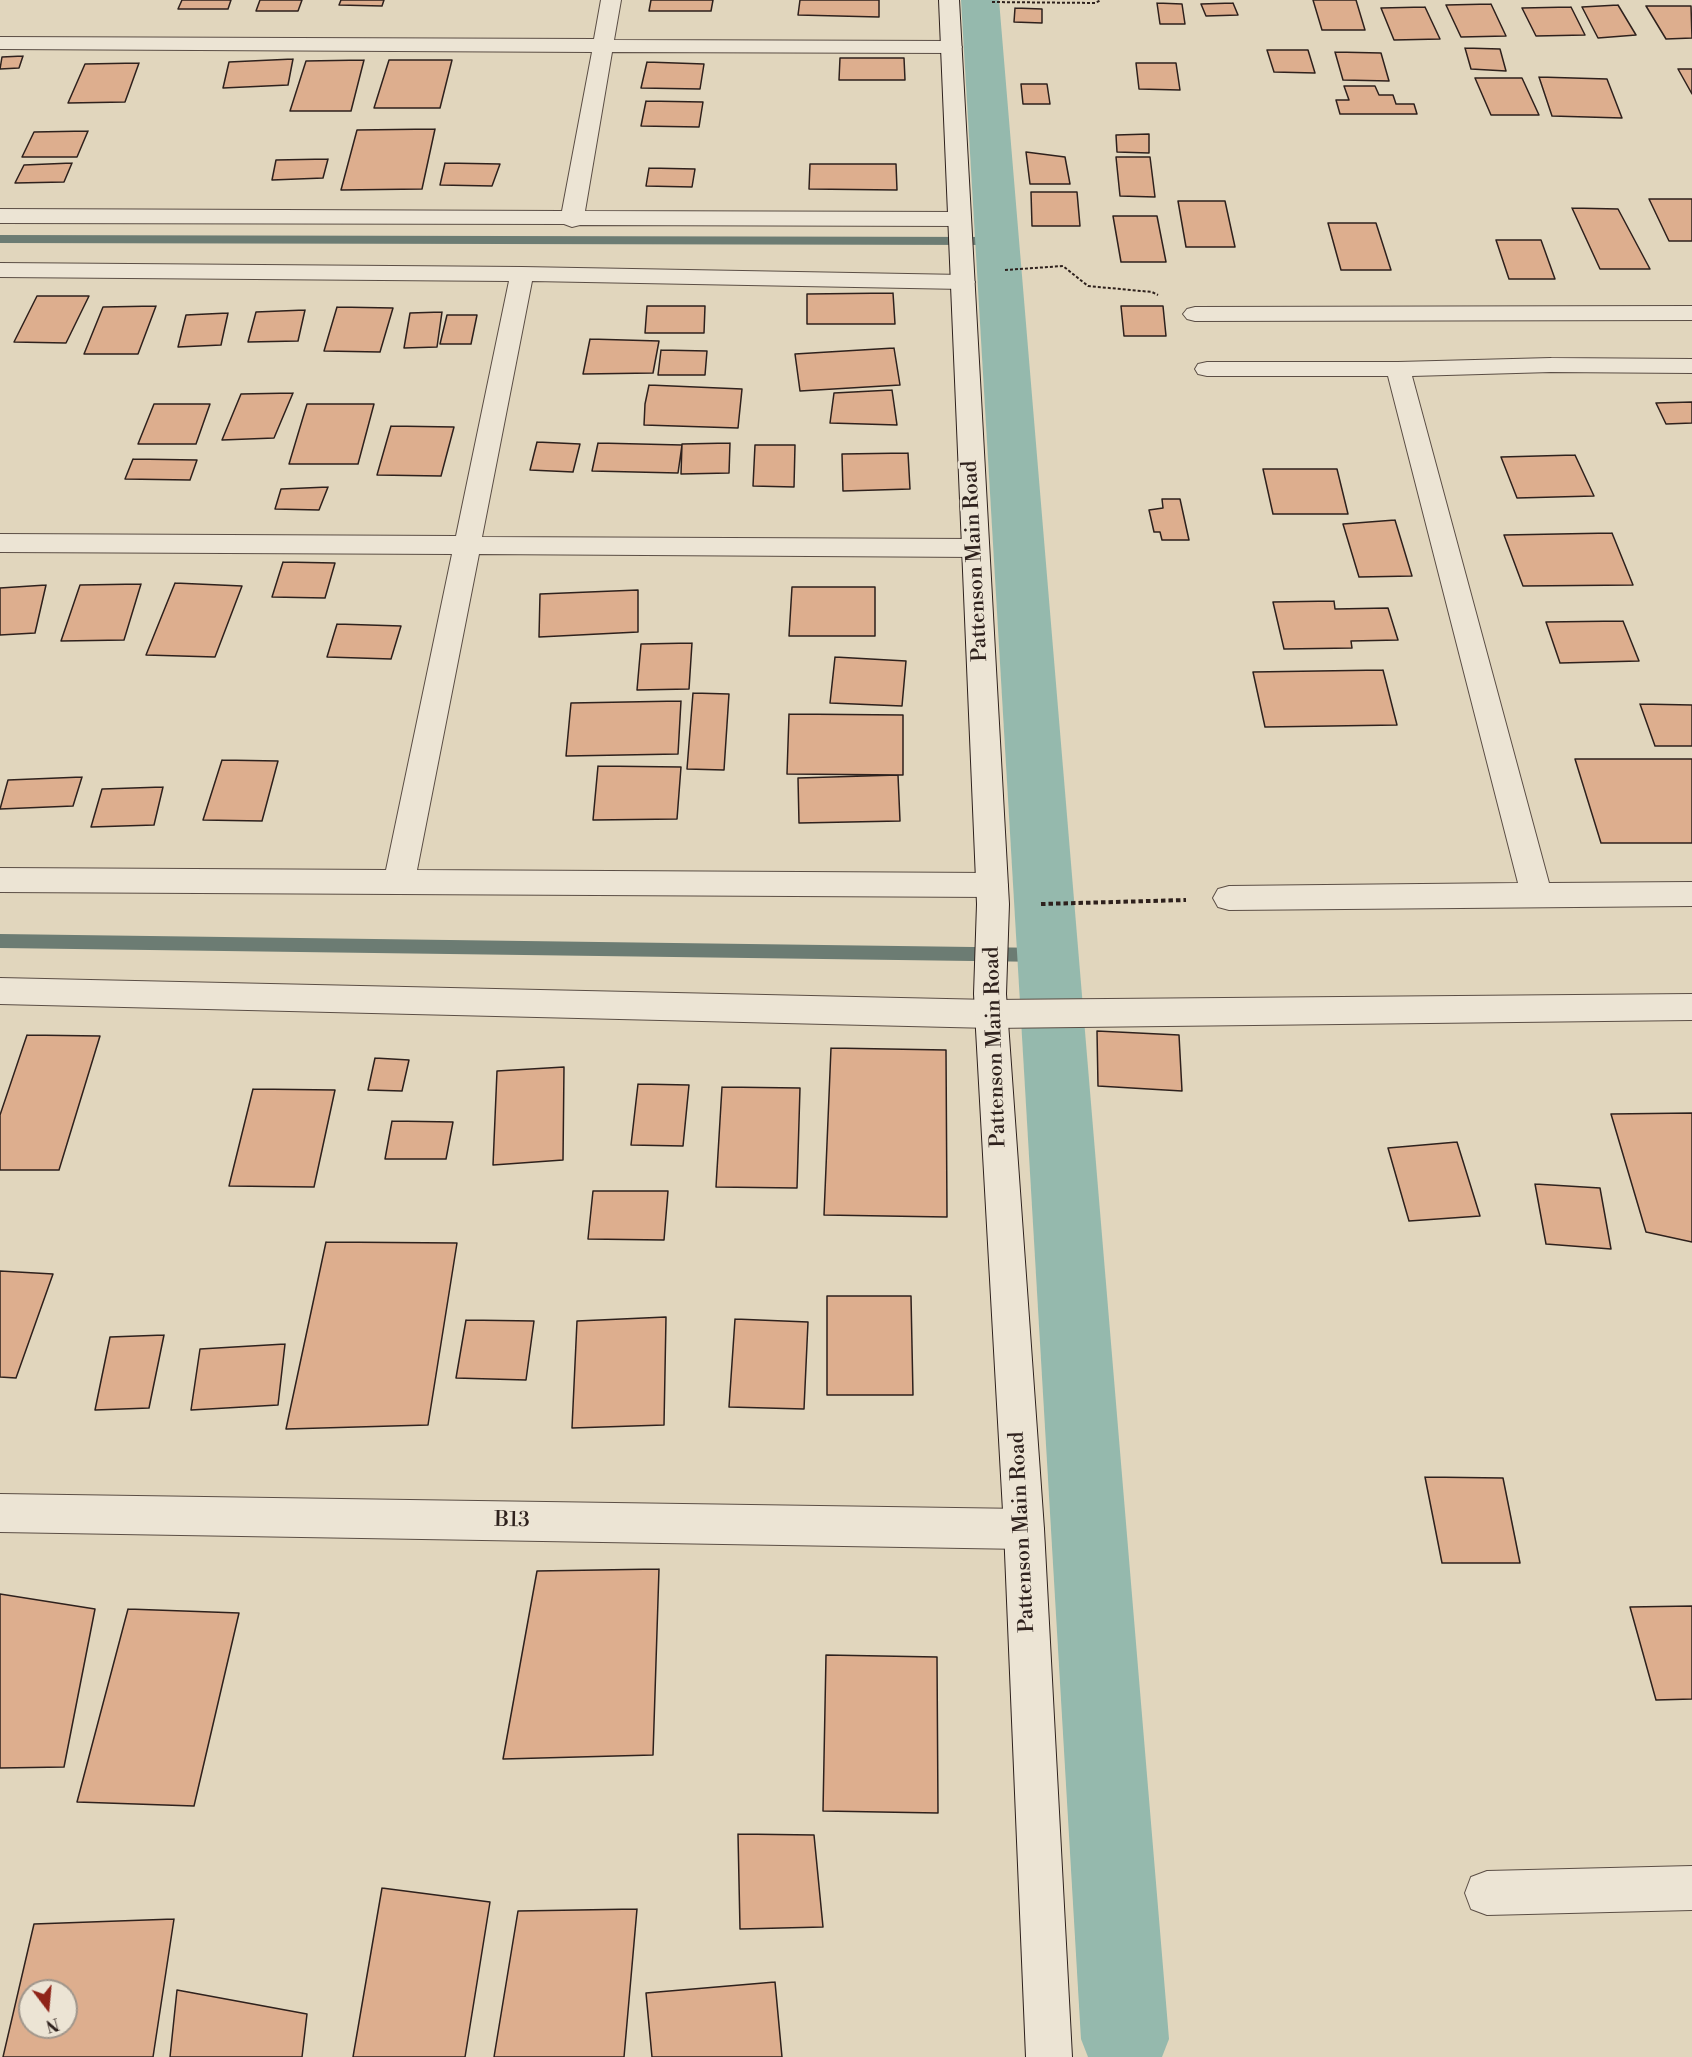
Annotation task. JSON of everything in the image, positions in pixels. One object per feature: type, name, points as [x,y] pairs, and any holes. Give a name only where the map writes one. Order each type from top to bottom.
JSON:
[{"type":"street","points":[[572,219],[611,0]]},
{"type":"street","name":"Pattenson Main Road","points":[[949,0],[993,900],[996,1007],[1049,2057]]},
{"type":"street","points":[[0,44],[952,47]]},
{"type":"street","points":[[0,216],[572,219],[960,225]]},
{"type":"street","points":[[0,270],[962,278]]},
{"type":"street","points":[[399,882],[522,274]]},
{"type":"street","points":[[1196,314],[1692,313]]},
{"type":"street","points":[[1207,369],[1398,369],[1551,365],[1692,366]]},
{"type":"street","points":[[1398,369],[1537,896]]},
{"type":"street","points":[[0,543],[976,548]]},
{"type":"street","points":[[0,880],[399,882],[993,900]]},
{"type":"street","points":[[1229,898],[1692,894]]},
{"type":"street","points":[[0,991],[996,1007],[1077,1015],[1692,1007]]},
{"type":"street","name":"B13","points":[[0,1513],[1024,1529]]},
{"type":"street","points":[[1487,1893],[1692,1888]]},
{"type":"path","points":[[1010,2],[1095,3],[1101,0]]},
{"type":"path","points":[[962,278],[1063,266],[1088,286],[1152,292],[1196,314]]},
{"type":"path","points":[[1031,904],[1229,898]]},
{"type":"building","points":[[182,0],[231,0],[228,9],[178,9]]},
{"type":"building","points":[[260,0],[302,0],[298,11],[256,11]]},
{"type":"building","points":[[341,0],[384,0],[382,6],[339,5]]},
{"type":"building","points":[[651,0],[713,0],[711,11],[649,11]]},
{"type":"building","points":[[800,0],[879,0],[879,17],[798,15]]},
{"type":"building","points":[[1313,0],[1356,0],[1365,30],[1322,30]]},
{"type":"building","points":[[1157,3],[1182,4],[1185,24],[1160,24]]},
{"type":"building","points":[[1233,3],[1238,15],[1206,16],[1201,4]]},
{"type":"building","points":[[1491,4],[1506,36],[1461,37],[1446,5]]},
{"type":"building","points":[[1618,5],[1636,35],[1598,38],[1582,7]]},
{"type":"building","points":[[1646,6],[1691,6],[1692,38],[1666,39]]},
{"type":"building","points":[[1425,7],[1440,39],[1394,40],[1381,8]]},
{"type":"building","points":[[1571,7],[1585,35],[1536,36],[1522,8]]},
{"type":"building","points":[[1015,8],[1042,9],[1042,23],[1014,22]]},
{"type":"building","points":[[1465,48],[1500,49],[1506,71],[1471,69]]},
{"type":"building","points":[[1267,50],[1308,50],[1315,73],[1274,72]]},
{"type":"building","points":[[1335,52],[1381,53],[1389,81],[1343,80]]},
{"type":"building","points":[[23,56],[19,68],[0,69],[2,57]]},
{"type":"building","points":[[840,58],[904,58],[905,80],[839,80]]},
{"type":"building","points":[[293,59],[288,85],[223,88],[229,62]]},
{"type":"building","points":[[364,60],[351,111],[290,111],[306,61]]},
{"type":"building","points":[[389,60],[452,60],[440,108],[374,108]]},
{"type":"building","points":[[647,62],[704,64],[700,89],[641,88]]},
{"type":"building","points":[[139,63],[125,102],[68,103],[85,64]]},
{"type":"building","points":[[1136,63],[1176,63],[1180,90],[1139,89]]},
{"type":"building","points":[[1678,69],[1692,69],[1692,94]]},
{"type":"building","points":[[1539,77],[1607,79],[1622,118],[1552,116]]},
{"type":"building","points":[[1475,78],[1522,78],[1539,115],[1491,115]]},
{"type":"building","points":[[1021,84],[1047,84],[1050,104],[1023,104]]},
{"type":"building","points":[[1344,86],[1375,86],[1379,95],[1393,95],[1396,104],[1414,104],[1417,114],[1340,114],[1336,100],[1349,100]]},
{"type":"building","points":[[646,101],[703,102],[699,127],[641,126]]},
{"type":"building","points":[[435,129],[422,189],[341,190],[357,130]]},
{"type":"building","points":[[88,131],[77,157],[22,157],[34,132]]},
{"type":"building","points":[[1149,134],[1149,153],[1117,152],[1116,135]]},
{"type":"building","points":[[1026,152],[1065,157],[1070,184],[1030,184]]},
{"type":"building","points":[[1116,157],[1150,157],[1155,197],[1120,196]]},
{"type":"building","points":[[328,159],[323,178],[272,180],[276,160]]},
{"type":"building","points":[[72,163],[64,182],[15,183],[24,165]]},
{"type":"building","points":[[445,163],[500,164],[492,186],[440,185]]},
{"type":"building","points":[[810,164],[896,164],[897,190],[809,189]]},
{"type":"building","points":[[649,168],[695,169],[692,187],[646,186]]},
{"type":"building","points":[[1031,192],[1077,192],[1080,226],[1032,226]]},
{"type":"building","points":[[1649,199],[1692,199],[1692,241],[1669,241]]},
{"type":"building","points":[[1178,201],[1225,201],[1235,247],[1186,247]]},
{"type":"building","points":[[1572,208],[1618,209],[1650,269],[1600,269]]},
{"type":"building","points":[[1113,216],[1157,216],[1166,262],[1121,262]]},
{"type":"building","points":[[1328,223],[1376,223],[1391,270],[1341,270]]},
{"type":"building","points":[[1496,240],[1541,240],[1555,279],[1509,279]]},
{"type":"building","points":[[893,293],[895,324],[807,324],[807,294]]},
{"type":"building","points":[[37,296],[89,296],[66,343],[14,342]]},
{"type":"building","points":[[156,306],[138,354],[84,354],[103,307]]},
{"type":"building","points":[[647,306],[705,306],[704,333],[645,333]]},
{"type":"building","points":[[1121,306],[1163,306],[1166,336],[1124,336]]},
{"type":"building","points":[[337,307],[393,308],[380,352],[324,351]]},
{"type":"building","points":[[305,310],[298,341],[248,342],[256,312]]},
{"type":"building","points":[[442,312],[437,347],[404,348],[410,313]]},
{"type":"building","points":[[228,313],[221,345],[178,347],[186,315]]},
{"type":"building","points":[[447,315],[477,315],[471,344],[440,344]]},
{"type":"building","points":[[590,339],[659,341],[653,373],[583,374]]},
{"type":"building","points":[[894,348],[900,385],[800,391],[795,354]]},
{"type":"building","points":[[661,350],[707,351],[705,375],[658,375]]},
{"type":"building","points":[[649,385],[742,389],[738,428],[644,425]]},
{"type":"building","points":[[892,390],[897,425],[830,423],[834,393]]},
{"type":"building","points":[[293,393],[274,438],[222,440],[241,394]]},
{"type":"building","points":[[1692,402],[1692,423],[1666,424],[1656,403]]},
{"type":"building","points":[[154,404],[210,404],[196,444],[138,444]]},
{"type":"building","points":[[307,404],[374,404],[358,464],[289,464]]},
{"type":"building","points":[[391,426],[454,427],[441,476],[377,475]]},
{"type":"building","points":[[537,442],[580,444],[573,472],[530,470]]},
{"type":"building","points":[[598,443],[682,445],[678,473],[592,471]]},
{"type":"building","points":[[730,443],[729,473],[681,474],[682,444]]},
{"type":"building","points":[[755,445],[795,445],[794,487],[753,486]]},
{"type":"building","points":[[908,453],[910,489],[843,491],[842,454]]},
{"type":"building","points":[[1575,455],[1594,496],[1517,498],[1501,457]]},
{"type":"building","points":[[133,459],[197,460],[190,480],[125,479]]},
{"type":"building","points":[[1263,469],[1337,469],[1348,514],[1273,514]]},
{"type":"building","points":[[328,487],[319,510],[275,509],[281,489]]},
{"type":"building","points":[[1162,499],[1180,499],[1189,540],[1162,540],[1160,532],[1154,532],[1149,510],[1163,508]]},
{"type":"building","points":[[1395,520],[1412,576],[1359,577],[1343,524]]},
{"type":"building","points":[[1612,533],[1633,585],[1523,586],[1504,535]]},
{"type":"building","points":[[283,562],[335,563],[325,598],[272,597]]},
{"type":"building","points":[[175,583],[242,586],[215,657],[146,655]]},
{"type":"building","points":[[141,584],[124,640],[61,641],[80,585]]},
{"type":"building","points":[[46,585],[35,633],[0,635],[0,588]]},
{"type":"building","points":[[792,587],[875,587],[875,636],[789,636]]},
{"type":"building","points":[[638,590],[638,632],[539,637],[540,594]]},
{"type":"building","points":[[1334,601],[1335,609],[1388,608],[1398,640],[1351,641],[1352,648],[1284,649],[1273,602]]},
{"type":"building","points":[[1623,621],[1639,661],[1560,663],[1546,622]]},
{"type":"building","points":[[337,624],[401,626],[391,659],[327,657]]},
{"type":"building","points":[[692,643],[689,689],[637,690],[641,644]]},
{"type":"building","points":[[835,657],[906,661],[902,706],[830,703]]},
{"type":"building","points":[[1383,670],[1397,725],[1265,727],[1253,672]]},
{"type":"building","points":[[693,693],[729,694],[724,770],[687,769]]},
{"type":"building","points":[[681,701],[678,754],[566,756],[571,703]]},
{"type":"building","points":[[1640,704],[1692,705],[1692,746],[1655,746]]},
{"type":"building","points":[[789,714],[903,715],[903,775],[787,774]]},
{"type":"building","points":[[1575,759],[1692,759],[1692,843],[1601,843]]},
{"type":"building","points":[[222,760],[278,761],[262,821],[203,820]]},
{"type":"building","points":[[598,766],[681,767],[677,819],[593,820]]},
{"type":"building","points":[[898,775],[900,821],[799,823],[798,778]]},
{"type":"building","points":[[82,777],[73,806],[0,809],[8,780]]},
{"type":"building","points":[[163,787],[154,825],[91,827],[102,789]]},
{"type":"building","points":[[1097,1031],[1179,1035],[1182,1091],[1098,1086]]},
{"type":"building","points":[[27,1035],[100,1036],[59,1170],[0,1170],[0,1115]]},
{"type":"building","points":[[831,1048],[946,1050],[947,1217],[824,1215]]},
{"type":"building","points":[[375,1058],[409,1060],[402,1091],[368,1090]]},
{"type":"building","points":[[564,1067],[563,1160],[493,1165],[497,1071]]},
{"type":"building","points":[[638,1084],[689,1085],[683,1146],[631,1145]]},
{"type":"building","points":[[722,1087],[800,1088],[797,1188],[716,1187]]},
{"type":"building","points":[[253,1089],[335,1090],[314,1187],[229,1186]]},
{"type":"building","points":[[1692,1113],[1692,1242],[1646,1232],[1611,1114]]},
{"type":"building","points":[[392,1121],[453,1122],[446,1159],[385,1159]]},
{"type":"building","points":[[1457,1142],[1480,1216],[1409,1221],[1388,1148]]},
{"type":"building","points":[[1535,1184],[1600,1188],[1611,1249],[1546,1244]]},
{"type":"building","points":[[593,1191],[668,1191],[664,1240],[588,1239]]},
{"type":"building","points":[[326,1242],[457,1243],[428,1425],[286,1429]]},
{"type":"building","points":[[0,1271],[53,1274],[16,1378],[0,1377]]},
{"type":"building","points":[[827,1296],[911,1296],[913,1395],[827,1395]]},
{"type":"building","points":[[666,1317],[664,1425],[572,1428],[577,1321]]},
{"type":"building","points":[[735,1319],[808,1322],[804,1409],[729,1407]]},
{"type":"building","points":[[466,1320],[534,1321],[526,1380],[456,1378]]},
{"type":"building","points":[[164,1335],[149,1408],[95,1410],[110,1337]]},
{"type":"building","points":[[285,1344],[278,1405],[191,1410],[200,1349]]},
{"type":"building","points":[[1425,1477],[1503,1478],[1520,1563],[1442,1563]]},
{"type":"building","points":[[659,1569],[653,1755],[503,1759],[537,1571]]},
{"type":"building","points":[[0,1594],[95,1609],[64,1767],[0,1768]]},
{"type":"building","points":[[1692,1606],[1692,1699],[1656,1700],[1630,1607]]},
{"type":"building","points":[[128,1609],[239,1613],[194,1806],[77,1802]]},
{"type":"building","points":[[826,1655],[937,1657],[938,1813],[823,1811]]},
{"type":"building","points":[[738,1834],[814,1835],[823,1927],[740,1929]]},
{"type":"building","points":[[382,1888],[490,1902],[465,2057],[353,2057]]},
{"type":"building","points":[[637,1909],[624,2057],[494,2057],[518,1911]]},
{"type":"building","points":[[174,1919],[153,2057],[3,2057],[18,1993],[18,2039],[78,2039],[78,1979],[21,1979],[34,1924]]},
{"type":"building","points":[[775,1982],[782,2057],[652,2057],[646,1993]]},
{"type":"building","points":[[177,1990],[307,2014],[302,2057],[170,2057]]},
{"type":"waterway","points":[[980,0],[1125,2039]]},
{"type":"waterway","points":[[0,239],[998,241]]},
{"type":"waterway","points":[[0,941],[1048,955]]}]
